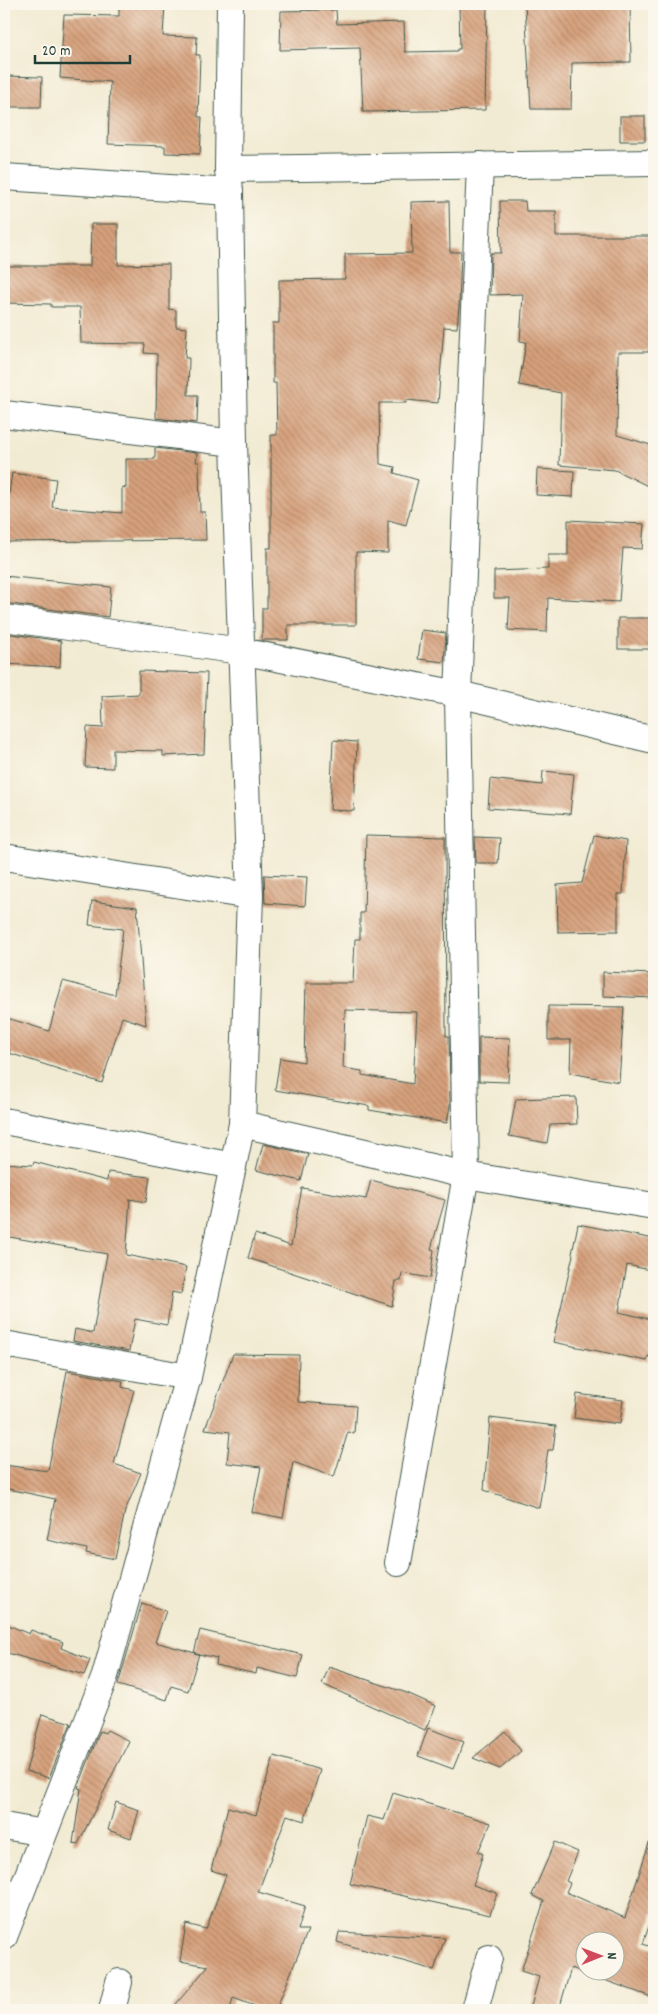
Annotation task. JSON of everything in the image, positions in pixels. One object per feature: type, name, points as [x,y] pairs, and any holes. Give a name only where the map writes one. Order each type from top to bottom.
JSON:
[{"type":"street","points":[[4,1937],[105,1676],[188,1378],[242,1124],[250,896],[234,443],[229,180],[230,4]]},
{"type":"street","points":[[4,177],[229,180],[480,165],[654,163]]},
{"type":"street","points":[[398,1563],[466,1175],[458,694],[480,165]]},
{"type":"street","points":[[4,414],[234,443]]},
{"type":"street","points":[[4,618],[241,651],[458,694],[654,740]]},
{"type":"street","points":[[4,857],[250,896]]},
{"type":"street","points":[[4,1121],[232,1166]]},
{"type":"street","points":[[242,1124],[466,1175],[654,1206]]},
{"type":"street","points":[[4,1344],[188,1378]]},
{"type":"street","points":[[4,1826],[43,1834]]},
{"type":"street","points":[[475,2010],[489,1958]]},
{"type":"street","points":[[112,2010],[119,1982]]},
{"type":"building","points":[[119,4],[165,4],[163,36],[197,37],[196,55],[200,55],[198,117],[202,117],[200,154],[165,153],[165,146],[108,144],[110,82],[60,78],[64,15],[119,16]]},
{"type":"building","points":[[459,4],[487,4],[485,110],[363,112],[360,48],[280,50],[281,11],[336,10],[337,24],[404,22],[405,52],[457,51],[457,49],[460,49]]},
{"type":"building","points":[[525,4],[630,4],[631,62],[572,63],[571,109],[531,109]]},
{"type":"building","points":[[4,76],[42,77],[41,107],[4,107]]},
{"type":"building","points":[[620,116],[645,116],[645,141],[620,141]]},
{"type":"building","points":[[449,201],[450,252],[461,252],[459,305],[457,328],[444,327],[438,403],[406,400],[406,403],[379,403],[380,464],[395,467],[394,473],[418,480],[406,525],[388,520],[388,553],[356,552],[356,625],[288,625],[288,640],[262,640],[262,608],[267,608],[267,548],[271,548],[271,435],[277,435],[276,383],[273,383],[273,323],[279,323],[279,280],[345,279],[345,254],[412,253],[411,202]]},
{"type":"building","points":[[500,201],[525,201],[526,211],[556,211],[556,236],[654,236],[654,349],[649,349],[648,352],[618,352],[617,435],[654,446],[654,489],[615,470],[559,465],[561,393],[519,385],[526,342],[520,341],[523,294],[490,295],[491,253],[501,253]]},
{"type":"building","points":[[91,224],[118,224],[118,265],[169,264],[169,309],[176,310],[176,327],[187,328],[185,358],[189,358],[188,395],[198,395],[197,423],[156,418],[157,354],[144,353],[145,344],[81,343],[80,307],[51,307],[51,304],[4,303],[4,266],[90,266]]},
{"type":"building","points":[[155,448],[197,453],[196,462],[199,462],[200,512],[205,512],[206,540],[4,542],[4,508],[7,508],[12,473],[56,479],[52,507],[122,513],[122,487],[126,488],[126,459],[155,459]]},
{"type":"building","points":[[537,469],[574,471],[573,497],[536,495]]},
{"type":"building","points":[[568,520],[644,524],[642,549],[623,548],[619,602],[548,598],[547,632],[508,630],[510,598],[494,598],[494,571],[548,569],[548,555],[568,555]]},
{"type":"building","points":[[4,576],[111,587],[108,617],[4,603]]},
{"type":"building","points":[[618,618],[654,618],[654,649],[618,649]]},
{"type":"building","points":[[422,630],[446,633],[444,662],[418,659]]},
{"type":"building","points":[[4,633],[61,641],[60,667],[4,664]]},
{"type":"building","points":[[139,671],[207,673],[204,754],[163,756],[163,751],[113,750],[113,768],[85,767],[87,727],[103,728],[102,696],[139,694]]},
{"type":"building","points":[[333,740],[357,742],[354,811],[330,810]]},
{"type":"building","points":[[543,771],[574,774],[570,814],[488,808],[490,779],[542,785]]},
{"type":"building","points":[[366,835],[445,837],[446,1036],[449,1036],[450,1106],[447,1123],[369,1110],[369,1106],[275,1090],[280,1058],[304,1062],[306,983],[353,983],[355,939],[360,939],[360,913],[364,913]],"holes":[[[345,1010],[417,1012],[413,1084],[362,1075],[362,1071],[343,1068]]]},
{"type":"building","points":[[594,835],[626,841],[623,894],[618,894],[618,931],[558,932],[557,885],[582,883]]},
{"type":"building","points":[[475,837],[500,838],[498,863],[476,863]]},
{"type":"building","points":[[264,875],[307,877],[305,906],[265,903]]},
{"type":"building","points":[[92,901],[137,907],[146,1025],[122,1017],[102,1083],[9,1053],[10,1050],[4,1048],[4,1017],[49,1031],[63,981],[115,995],[123,929],[89,925]]},
{"type":"building","points":[[603,972],[654,974],[654,998],[603,996]]},
{"type":"building","points":[[548,1006],[624,1007],[619,1082],[570,1073],[571,1040],[548,1040]]},
{"type":"building","points":[[479,1037],[510,1038],[508,1082],[479,1081]]},
{"type":"building","points":[[576,1097],[577,1124],[550,1125],[547,1143],[509,1136],[516,1099]]},
{"type":"building","points":[[263,1144],[308,1154],[301,1181],[256,1170]]},
{"type":"building","points":[[34,1162],[107,1181],[108,1172],[150,1177],[146,1202],[130,1199],[126,1255],[186,1267],[181,1294],[172,1292],[167,1325],[135,1319],[129,1351],[73,1341],[75,1329],[93,1333],[107,1254],[4,1236],[4,1163],[33,1165]]},
{"type":"building","points":[[371,1180],[445,1200],[431,1249],[434,1250],[430,1278],[402,1273],[401,1281],[396,1281],[392,1306],[248,1258],[255,1234],[291,1246],[302,1188],[366,1199]]},
{"type":"building","points":[[578,1224],[654,1239],[654,1271],[627,1265],[619,1312],[654,1320],[654,1358],[648,1356],[647,1361],[553,1342],[573,1255]]},
{"type":"building","points":[[233,1354],[299,1355],[298,1402],[356,1406],[354,1433],[348,1432],[334,1477],[293,1462],[283,1518],[252,1512],[261,1467],[227,1463],[230,1432],[205,1429]]},
{"type":"building","points":[[67,1371],[123,1381],[122,1387],[134,1390],[114,1464],[141,1473],[125,1511],[115,1559],[86,1553],[87,1549],[47,1540],[55,1499],[4,1488],[4,1465],[48,1471]]},
{"type":"building","points":[[577,1394],[623,1400],[620,1424],[574,1418]]},
{"type":"building","points":[[490,1418],[556,1426],[553,1450],[548,1450],[539,1508],[484,1490]]},
{"type":"building","points":[[142,1603],[166,1611],[155,1642],[199,1654],[188,1691],[171,1686],[167,1700],[118,1685]]},
{"type":"building","points":[[4,1623],[29,1634],[31,1630],[63,1642],[61,1648],[90,1660],[84,1675],[4,1652]]},
{"type":"building","points":[[200,1630],[303,1655],[297,1678],[257,1668],[256,1674],[216,1665],[217,1658],[194,1653]]},
{"type":"building","points":[[329,1667],[407,1693],[436,1706],[425,1730],[322,1684]]},
{"type":"building","points":[[42,1714],[71,1723],[49,1778],[26,1771]]},
{"type":"building","points":[[428,1728],[464,1742],[453,1769],[418,1756]]},
{"type":"building","points":[[107,1730],[129,1741],[78,1844],[73,1843],[81,1789],[78,1788],[100,1731],[105,1733]]},
{"type":"building","points":[[505,1731],[521,1751],[500,1769],[473,1758]]},
{"type":"building","points":[[274,1756],[320,1770],[304,1821],[287,1815],[258,1892],[305,1906],[298,1930],[308,1930],[276,2010],[266,2010],[233,1998],[230,2010],[171,2010],[208,1966],[180,1961],[186,1924],[206,1929],[226,1875],[211,1870],[228,1807],[256,1815]]},
{"type":"building","points":[[393,1793],[491,1823],[478,1852],[483,1854],[473,1885],[497,1893],[490,1915],[350,1884],[367,1816],[384,1820]]},
{"type":"building","points":[[116,1802],[139,1810],[131,1838],[108,1830]]},
{"type":"building","points":[[555,1842],[578,1852],[566,1881],[570,1883],[566,1892],[625,1918],[649,1843],[654,1843],[654,1911],[643,1944],[654,1948],[654,1998],[610,1982],[626,1982],[626,1932],[576,1932],[576,1970],[571,1968],[559,2010],[530,2010],[539,1977],[521,1971],[544,1901],[532,1895]]},
{"type":"building","points":[[339,1932],[445,1938],[434,1970],[337,1942]]}]
